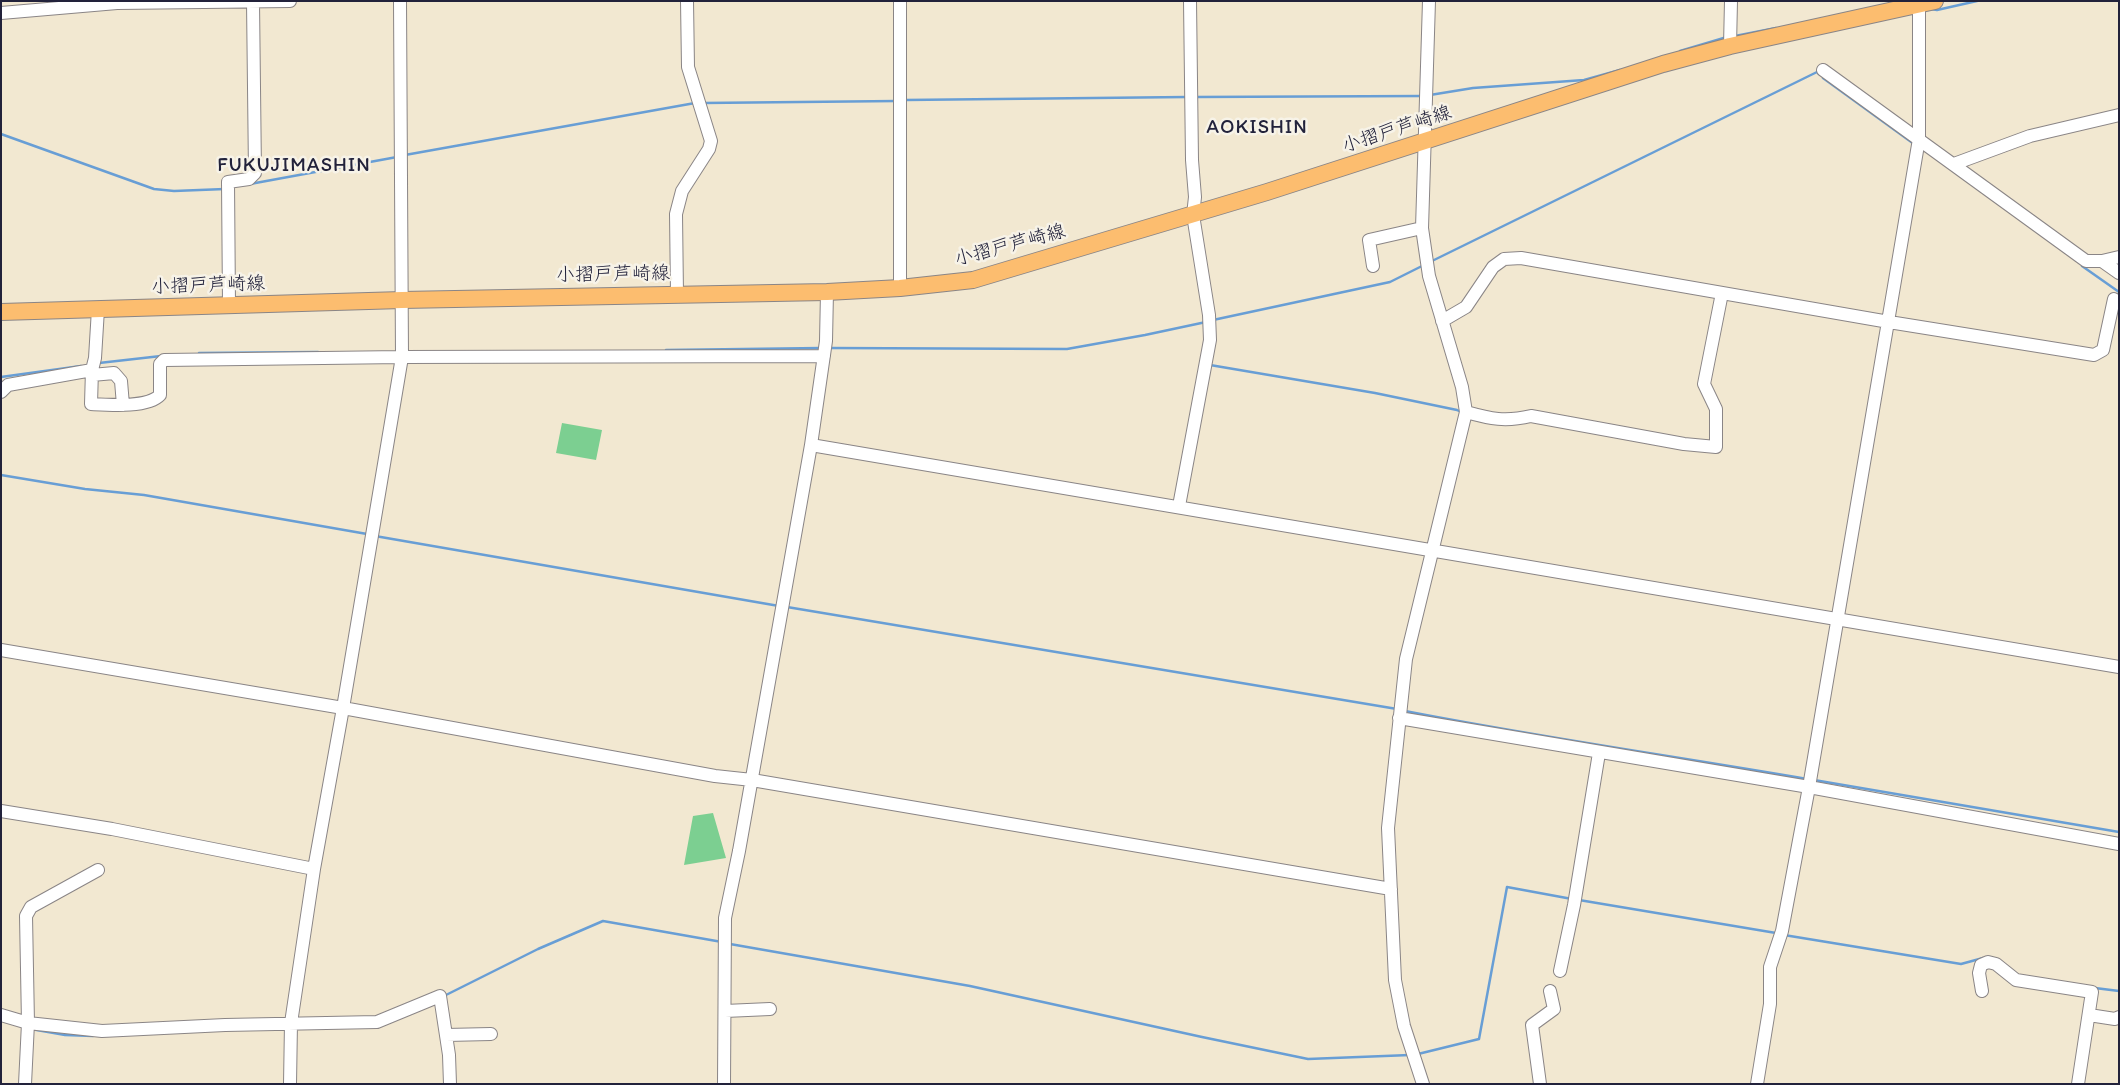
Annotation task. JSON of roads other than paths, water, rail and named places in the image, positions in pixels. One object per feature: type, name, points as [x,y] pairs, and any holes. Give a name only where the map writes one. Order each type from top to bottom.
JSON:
[{"type":"main road","name":"小摺戸芦崎線","points":[[1,312],[402,300],[827,292],[900,288],[973,280],[1425,142],[1663,64],[1730,46],[1935,1]]},
{"type":"street","points":[[1,12],[117,3],[290,1]]},
{"type":"street","points":[[290,1084],[290,1024],[314,869],[402,357],[400,1]]},
{"type":"street","points":[[677,294],[676,214],[682,191],[709,149],[711,141],[688,67],[687,1]]},
{"type":"street","points":[[900,1],[900,288]]},
{"type":"street","points":[[1179,506],[1210,340],[1209,315],[1193,214],[1190,1]]},
{"type":"street","points":[[1423,1084],[1404,1026],[1395,980],[1388,828],[1406,659],[1466,412],[1462,387],[1429,276],[1422,228],[1428,1]]},
{"type":"street","points":[[1730,46],[1731,1]]},
{"type":"street","points":[[228,305],[228,182],[249,179],[255,173],[252,2]]},
{"type":"street","points":[[1757,1084],[1770,1004],[1770,967],[1782,932],[1809,787],[1919,140],[1918,5]]},
{"type":"street","points":[[1824,70],[2086,261],[2102,261],[2119,257]]},
{"type":"street","points":[[1954,164],[2030,136],[2119,115]]},
{"type":"street","points":[[1373,266],[1368,240],[1422,228]]},
{"type":"street","points":[[1442,321],[1466,307],[1494,267],[1504,259],[1521,258],[1889,322],[2094,355],[2103,350],[2114,300]]},
{"type":"street","points":[[2102,261],[2119,273]]},
{"type":"street","points":[[724,1084],[725,918],[752,780],[811,445],[824,356],[827,292]]},
{"type":"street","points":[[1466,412],[1496,420],[1513,420],[1531,416],[1684,444],[1716,447],[1716,409],[1704,384],[1722,293]]},
{"type":"street","points":[[98,309],[91,404],[123,405],[156,400],[160,395],[160,364],[164,360],[402,357],[824,356]]},
{"type":"street","points":[[1,392],[8,386],[92,373],[114,373],[121,381],[123,405]]},
{"type":"street","points":[[811,445],[2119,667]]},
{"type":"street","points":[[1,650],[343,708],[706,774],[752,780],[1391,889]]},
{"type":"street","points":[[1399,718],[1809,787],[2119,844]]},
{"type":"street","points":[[1560,971],[1574,905],[1599,753]]},
{"type":"street","points":[[1,811],[112,829],[314,869]]},
{"type":"street","points":[[25,1084],[28,1024],[26,916],[31,907],[98,870]]},
{"type":"street","points":[[1982,991],[1979,973],[1981,965],[1988,962],[1996,964],[2016,980],[2092,992],[2078,1084]]},
{"type":"street","points":[[1540,1084],[1532,1024],[1554,1009],[1550,991]]},
{"type":"street","points":[[1,1015],[28,1024],[102,1031],[377,1022],[440,996],[450,1084]]},
{"type":"street","points":[[725,1010],[770,1009]]},
{"type":"street","points":[[2089,1015],[2115,1019],[2119,1017]]},
{"type":"street","points":[[446,1036],[491,1034]]},
{"type":"waterway","points":[[1931,9],[1937,10],[1977,1]]},
{"type":"waterway","points":[[1735,36],[1776,28]]},
{"type":"waterway","points":[[1680,51],[1727,37]]},
{"type":"waterway","points":[[1430,95],[1473,88],[1584,80],[1620,70]]},
{"type":"waterway","points":[[1432,261],[1817,72],[1819,74]]},
{"type":"waterway","points":[[1823,78],[1914,144]]},
{"type":"waterway","points":[[1195,97],[1422,96]]},
{"type":"waterway","points":[[905,100],[1187,97]]},
{"type":"waterway","points":[[703,103],[897,101]]},
{"type":"waterway","points":[[405,155],[695,103]]},
{"type":"waterway","points":[[1,134],[154,189],[174,191],[225,189]]},
{"type":"waterway","points":[[250,184],[397,157]]},
{"type":"waterway","points":[[1213,320],[1390,282],[1422,266]]},
{"type":"waterway","points":[[2082,266],[2119,292]]},
{"type":"waterway","points":[[829,348],[1067,349],[1206,322]]},
{"type":"waterway","points":[[666,350],[821,348]]},
{"type":"waterway","points":[[199,353],[318,352]]},
{"type":"waterway","points":[[99,363],[161,356]]},
{"type":"waterway","points":[[1210,365],[1375,393],[1461,412]]},
{"type":"waterway","points":[[1,377],[81,366]]},
{"type":"waterway","points":[[1,475],[85,489],[144,495],[367,534]]},
{"type":"waterway","points":[[375,536],[779,606]]},
{"type":"waterway","points":[[787,607],[1397,709]]},
{"type":"waterway","points":[[1405,711],[1555,738],[1807,779]]},
{"type":"waterway","points":[[1814,780],[2119,832]]},
{"type":"waterway","points":[[1418,1054],[1479,1039],[1507,887],[1572,899]]},
{"type":"waterway","points":[[1579,900],[1776,933]]},
{"type":"waterway","points":[[444,996],[538,949],[603,921],[722,942]]},
{"type":"waterway","points":[[1784,935],[1961,964],[1983,958]]},
{"type":"waterway","points":[[730,944],[970,986],[1308,1059],[1410,1055]]},
{"type":"waterway","points":[[2095,988],[2119,991]]},
{"type":"waterway","points":[[31,1029],[65,1035],[93,1036]]},
{"type":"district","name":"AOKISHIN","points":[[1257,128]]},
{"type":"district","name":"FUKUJIMASHIN","points":[[294,166]]}]
